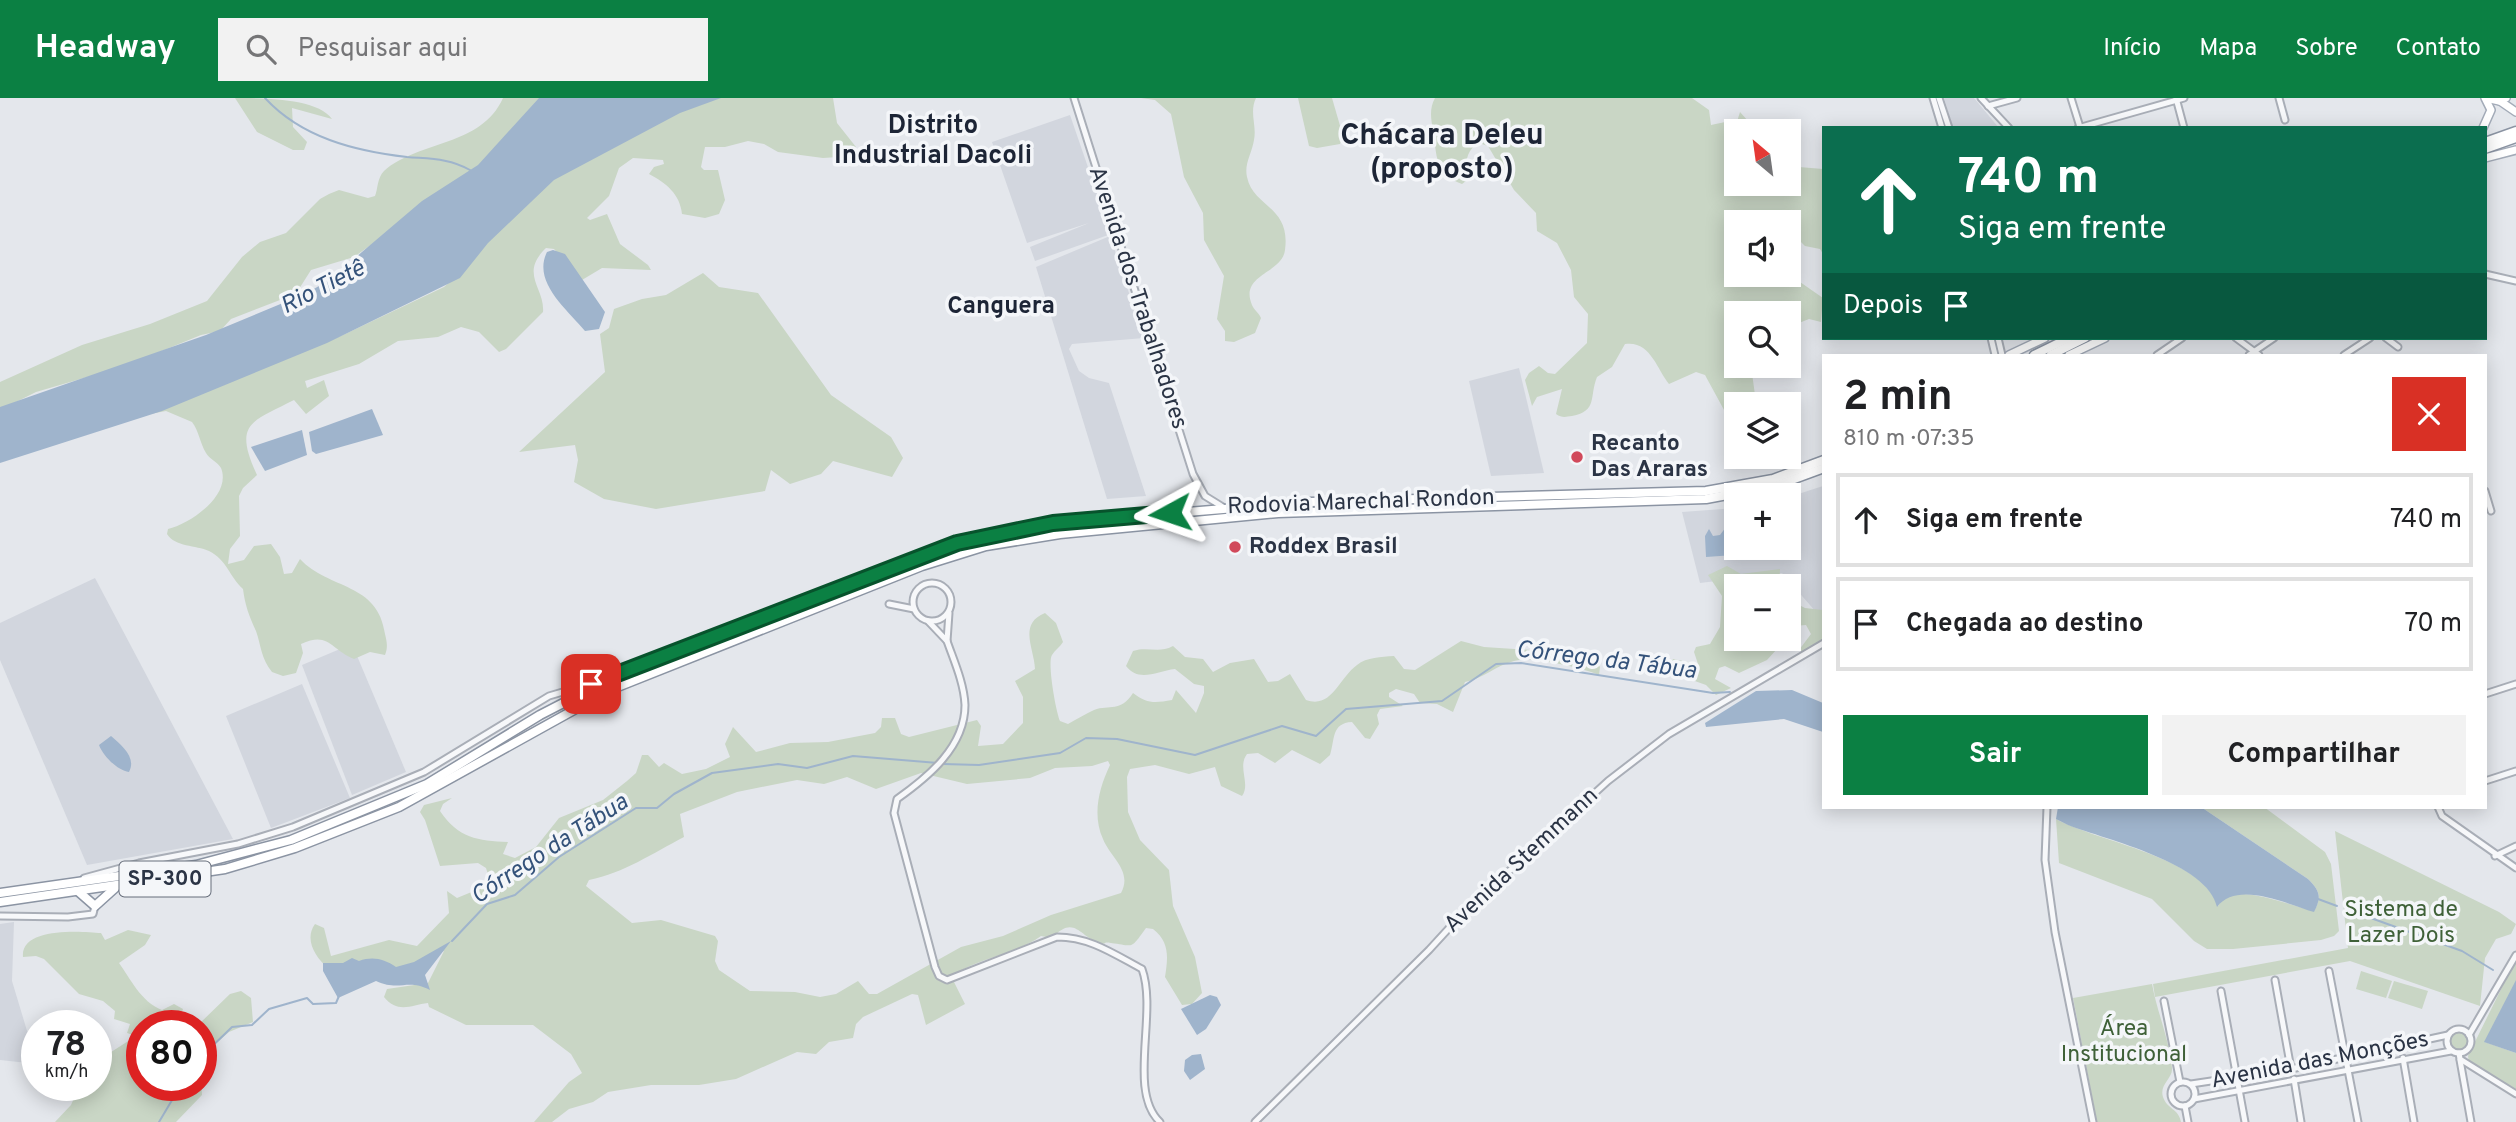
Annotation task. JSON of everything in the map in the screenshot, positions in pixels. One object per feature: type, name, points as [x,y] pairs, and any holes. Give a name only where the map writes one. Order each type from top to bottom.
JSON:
[{"type":"highway","points":[[2487,141],[2516,131]]},
{"type":"highway","points":[[2487,148],[2516,138]]},
{"type":"highway","points":[[2036,354],[2065,340]]},
{"type":"highway","points":[[2053,354],[2081,340]]},
{"type":"highway","name":"Rodovia Marechal Rondon","points":[[0,893],[223,860],[315,831],[426,784],[540,715],[640,667],[957,543],[1053,523],[1310,502],[1706,491],[1773,480],[1822,461]]},
{"type":"highway","name":"Rodovia Marechal Rondon","points":[[0,902],[121,886],[246,864],[367,821],[431,791],[610,690],[922,566],[986,547],[1060,534],[1278,513],[1706,499],[1775,486],[1822,469]]},
{"type":"highway","points":[[79,892],[95,906],[107,892],[121,886]]},
{"type":"main road","points":[[2484,126],[2491,110],[2485,98],[2503,99],[2516,112]]},
{"type":"main road","points":[[2487,157],[2516,150]]},
{"type":"main road","points":[[2011,354],[2041,340]]},
{"type":"main road","points":[[2071,354],[2101,340]]},
{"type":"street","name":"Avenida dos Trabalhadores","points":[[1074,98],[1194,474],[1205,496]]},
{"type":"street","points":[[1933,98],[1941,126]]},
{"type":"street","points":[[1939,98],[1948,126]]},
{"type":"street","points":[[1981,98],[2007,126]]},
{"type":"street","points":[[1988,106],[2017,98]]},
{"type":"street","points":[[2071,98],[2079,126]]},
{"type":"street","points":[[2082,126],[2184,98]]},
{"type":"street","points":[[2279,98],[2285,120]]},
{"type":"street","points":[[2176,99],[2183,126]]},
{"type":"street","points":[[2487,274],[2516,281]]},
{"type":"street","points":[[2158,354],[2179,340]]},
{"type":"street","points":[[2238,340],[2254,354],[2272,340]]},
{"type":"street","points":[[2346,354],[2367,340]]},
{"type":"street","points":[[2389,340],[2398,347]]},
{"type":"street","points":[[1191,512],[1205,496],[1226,509]]},
{"type":"street","points":[[2487,498],[2491,511]]},
{"type":"street","points":[[914,610],[915,592],[932,582],[949,592],[947,641],[965,706],[957,738],[940,763],[897,799],[894,813],[934,967],[939,976],[947,979],[1057,936],[1076,937],[1099,945],[1142,969],[1149,995],[1146,1103],[1160,1122]]},
{"type":"street","points":[[889,604],[914,610],[947,641]]},
{"type":"street","points":[[928,621],[939,620],[949,612]]},
{"type":"street","name":"Avenida Stemmann","points":[[1255,1122],[1429,950],[1461,914],[1608,781],[1669,734],[1822,644]]},
{"type":"street","points":[[2487,693],[2516,684]]},
{"type":"street","points":[[2487,780],[2516,771]]},
{"type":"street","points":[[2047,809],[2045,860],[2051,908],[2093,1122]]},
{"type":"street","points":[[2439,809],[2442,816],[2495,856],[2516,868]]},
{"type":"street","points":[[2495,856],[2516,846]]},
{"type":"street","points":[[0,916],[78,916],[93,914],[95,906]]},
{"type":"street","points":[[2460,1056],[2469,1047],[2469,1035],[2516,955]]},
{"type":"street","points":[[2329,971],[2358,1122]]},
{"type":"street","points":[[2275,980],[2291,1069]]},
{"type":"street","points":[[2221,991],[2245,1122]]},
{"type":"street","points":[[2164,1001],[2180,1082]]},
{"type":"street","points":[[2469,1035],[2459,1029],[2448,1035],[2446,1043],[2451,1051],[2516,1094]]},
{"type":"street","name":"Avenida das Monções","points":[[2191,1084],[2291,1069],[2448,1035]]},
{"type":"street","name":"Avenida das Monções","points":[[2194,1099],[2348,1068],[2451,1051]]},
{"type":"street","points":[[2460,1056],[2470,1122]]},
{"type":"street","points":[[2403,1058],[2414,1122]]},
{"type":"street","points":[[2294,1079],[2301,1122]]},
{"type":"street","points":[[2180,1082],[2191,1084],[2194,1099],[2185,1106],[2177,1105],[2171,1096],[2172,1088],[2180,1082]]},
{"type":"street","points":[[2185,1106],[2188,1122]]},
{"type":"shaded area","points":[[1944,98],[1974,98],[1997,126],[1952,126]]},
{"type":"shaded area","points":[[1070,115],[1111,234],[1035,261],[1030,247],[1089,223],[1027,243],[992,142]]},
{"type":"shaded area","points":[[1110,236],[1144,338],[1072,344],[1069,349],[1079,371],[1089,378],[1109,383],[1146,496],[1107,499],[1036,267]]},
{"type":"shaded area","points":[[1519,368],[1544,473],[1491,476],[1469,381]]},
{"type":"shaded area","points":[[1822,486],[1822,619],[1801,595],[1801,574],[1724,574],[1724,580],[1700,583],[1682,512],[1724,509],[1724,560],[1801,560],[1801,493]]},
{"type":"shaded area","points":[[95,578],[233,839],[87,865],[0,660],[0,623]]},
{"type":"shaded area","points":[[352,644],[406,772],[352,795],[302,665]]},
{"type":"shaded area","points":[[302,684],[350,798],[271,828],[226,716]]},
{"type":"shaded area","points":[[14,922],[12,981],[21,1011],[21,1062],[0,1060],[0,924]]},
{"type":"green space","points":[[235,98],[302,103],[325,112],[332,119],[292,108],[293,127],[307,142],[304,150],[293,150],[257,132]]},
{"type":"green space","points":[[503,98],[541,98],[484,164],[354,257],[311,270],[299,289],[280,300],[231,319],[220,331],[201,335],[125,366],[36,392],[0,410],[0,382],[82,345],[150,324],[207,301],[242,257],[260,242],[286,233],[320,199],[339,190],[368,198],[375,196],[384,171],[414,153],[480,126],[493,114]]},
{"type":"green space","points":[[691,98],[833,98],[837,123],[856,147],[838,157],[823,158],[778,152],[764,144],[748,141],[725,147],[705,147],[701,167],[704,170],[718,170],[725,200],[719,214],[705,218],[682,214],[671,190],[649,174],[654,167],[664,164],[663,160],[633,158],[619,168],[609,196],[587,218],[590,220],[607,214],[620,244],[651,270],[602,268],[582,280],[554,249],[546,248],[534,266],[543,312],[506,349],[499,352],[479,332],[461,327],[438,337],[398,341],[359,364],[305,381],[307,388],[324,380],[329,396],[306,414],[294,400],[250,426],[247,444],[257,475],[243,488],[239,496],[240,536],[230,549],[228,564],[244,560],[254,546],[271,544],[280,557],[284,574],[292,573],[300,559],[312,569],[363,596],[381,617],[387,645],[385,655],[370,652],[354,659],[318,639],[301,644],[303,653],[296,673],[283,676],[272,672],[263,657],[243,589],[224,564],[209,551],[180,544],[167,534],[168,529],[197,515],[215,498],[223,478],[221,468],[206,453],[192,422],[166,411],[150,414],[343,335],[444,287],[457,276],[539,183]]},
{"type":"green space","points":[[1141,98],[1256,98],[1253,109],[1255,135],[1247,177],[1256,195],[1277,215],[1282,224],[1285,250],[1277,264],[1251,287],[1252,305],[1261,318],[1255,333],[1234,342],[1225,341],[1225,331],[1217,319],[1224,276],[1204,240],[1203,213],[1184,177],[1171,114],[1155,100]]},
{"type":"green space","points":[[1298,98],[1332,98],[1343,136],[1340,144],[1317,148],[1309,146]]},
{"type":"green space","points":[[1435,98],[1692,98],[1709,110],[1711,125],[1724,122],[1724,196],[1801,196],[1801,167],[1822,169],[1822,252],[1820,249],[1805,246],[1801,242],[1801,210],[1724,210],[1724,287],[1801,287],[1801,283],[1822,297],[1821,322],[1809,319],[1801,322],[1801,301],[1724,301],[1724,378],[1753,378],[1754,392],[1724,392],[1724,410],[1705,375],[1696,372],[1669,384],[1647,351],[1634,344],[1625,344],[1612,367],[1597,377],[1586,411],[1567,417],[1556,414],[1562,389],[1537,397],[1532,406],[1525,380],[1529,373],[1539,366],[1548,373],[1555,374],[1587,343],[1588,314],[1574,297],[1571,270],[1557,243],[1537,231],[1536,213],[1514,190],[1488,146],[1479,143],[1468,154],[1466,181],[1462,184],[1453,180],[1438,163],[1431,118]]},
{"type":"green space","points":[[703,273],[719,287],[758,293],[831,395],[891,437],[903,458],[892,477],[833,461],[821,474],[790,484],[771,470],[765,491],[656,509],[604,499],[574,482],[578,460],[575,445],[519,452],[605,372],[600,334],[609,328],[614,309],[642,299],[666,295]]},
{"type":"green space","points":[[1727,566],[1741,574],[1724,574],[1724,651],[1775,651],[1767,660],[1739,673],[1725,666],[1719,668],[1715,679],[1731,688],[1716,695],[1706,685],[1678,675],[1671,677],[1669,671],[1673,659],[1698,664],[1694,652],[1696,647],[1710,644],[1720,627],[1722,596],[1708,575]]},
{"type":"green space","points":[[1780,569],[1780,574],[1741,574]]},
{"type":"green space","points":[[1801,606],[1822,610],[1822,642],[1808,655],[1801,651],[1811,634],[1806,625],[1801,625]]},
{"type":"green space","points":[[1045,613],[1056,623],[1063,642],[1052,655],[1051,667],[1058,716],[1060,721],[1068,724],[1094,710],[1119,706],[1133,693],[1147,701],[1161,702],[1172,700],[1176,690],[1196,713],[1204,686],[1194,684],[1175,669],[1142,675],[1126,666],[1133,651],[1173,646],[1185,657],[1203,659],[1213,672],[1230,663],[1254,659],[1268,682],[1278,681],[1290,674],[1306,700],[1315,702],[1329,697],[1350,671],[1365,660],[1394,656],[1404,669],[1415,670],[1461,641],[1484,647],[1547,651],[1579,664],[1598,664],[1600,667],[1599,675],[1544,661],[1514,661],[1465,682],[1453,712],[1437,704],[1420,703],[1414,694],[1396,689],[1389,693],[1389,697],[1403,706],[1380,709],[1377,715],[1379,724],[1370,739],[1365,738],[1352,722],[1340,725],[1335,733],[1330,755],[1320,764],[1292,750],[1275,763],[1258,753],[1247,754],[1243,764],[1245,786],[1242,796],[1221,786],[1215,767],[1189,774],[1155,765],[1130,769],[1127,777],[1128,812],[1140,840],[1169,870],[1173,906],[1195,957],[1202,993],[1192,1004],[1182,1005],[1165,977],[1165,945],[1153,929],[1146,928],[1132,945],[1128,945],[1100,943],[1077,929],[1066,928],[1052,938],[1041,936],[955,974],[954,982],[965,1004],[926,1025],[918,995],[912,994],[863,1017],[856,1024],[853,1038],[829,1042],[816,1054],[797,1052],[736,1079],[699,1085],[651,1085],[608,1092],[593,1102],[569,1109],[552,1122],[534,1122],[569,1082],[582,1073],[571,1054],[533,1025],[466,1025],[429,1007],[428,1003],[400,1007],[384,997],[387,989],[428,983],[444,951],[405,972],[328,968],[312,948],[311,936],[315,924],[324,928],[331,956],[389,940],[417,946],[449,913],[447,891],[457,898],[491,884],[486,868],[478,863],[440,866],[420,812],[424,805],[452,798],[443,804],[440,811],[454,827],[478,839],[508,842],[503,854],[515,858],[536,847],[559,818],[603,800],[627,781],[636,773],[642,755],[648,755],[659,767],[664,763],[682,774],[706,769],[730,757],[725,744],[733,727],[756,752],[790,743],[828,742],[875,733],[881,727],[882,718],[895,718],[901,734],[909,737],[977,720],[981,726],[978,746],[1003,744],[1023,723],[1023,697],[1015,681],[1035,669],[1030,630],[1037,618]],"holes":[[[1108,761],[1110,765],[1100,792],[1097,811],[1103,839],[1122,871],[1124,885],[1121,893],[1051,915],[1003,936],[961,947],[877,994],[869,994],[858,981],[836,994],[820,997],[795,992],[750,991],[719,970],[715,961],[718,941],[715,936],[661,920],[632,923],[586,886],[589,880],[626,868],[684,837],[680,814],[737,792],[797,780],[824,784],[847,777],[876,789],[921,773],[967,784],[1030,778],[1055,768],[1092,766]]]},
{"type":"green space","points":[[2204,809],[2267,809],[2325,852],[2331,864],[2339,931],[2334,936],[2321,940],[2207,949],[2194,941],[2152,899],[2059,863],[2056,819],[2171,863],[2192,875],[2208,889],[2218,906],[2225,897],[2243,894],[2269,898],[2314,911],[2318,894],[2308,879]]},
{"type":"green space","name":"Sistema de Lazer Dois","points":[[2335,831],[2499,912],[2516,924],[2511,934],[2496,939],[2485,958],[2480,1006],[2350,961],[2155,997],[2153,984],[2348,948]]},
{"type":"green space","points":[[128,930],[151,935],[145,945],[119,963],[142,996],[162,1010],[126,1010],[126,1023],[114,1019],[115,1011],[103,1001],[79,994],[44,959],[36,956],[23,957],[25,947],[31,940],[53,933],[101,933],[105,940]]},
{"type":"green space","points":[[2516,959],[2516,982],[2485,1042],[2516,1053],[2516,1089],[2469,1063],[2468,1056]]},
{"type":"green space","points":[[2361,971],[2392,981],[2386,998],[2356,989]]},
{"type":"green space","points":[[2394,981],[2428,991],[2422,1009],[2388,998]]},
{"type":"green space","name":"Área Institucional","points":[[2152,984],[2172,1068],[2162,1092],[2163,1097],[2178,1114],[2181,1122],[2097,1122],[2073,998]]},
{"type":"green space","points":[[241,991],[251,998],[253,1022],[229,1032],[217,1042],[217,1010],[213,1010],[230,994]]},
{"type":"green space","points":[[174,1004],[183,1010],[162,1010]]},
{"type":"green space","points":[[2459,1031],[2466,1034],[2469,1041],[2466,1048],[2459,1051],[2452,1048],[2449,1041],[2452,1034]]},
{"type":"green space","points":[[126,1042],[126,1101],[196,1101],[176,1122],[55,1122],[73,1101],[112,1101],[112,1051]]},
{"type":"water","name":"Rio Tietê","points":[[539,98],[721,98],[680,113],[554,180],[488,243],[460,278],[327,343],[162,411],[0,463],[0,407],[206,335],[307,293],[329,280],[422,201],[478,165]]},
{"type":"water","points":[[553,250],[565,254],[605,312],[599,329],[585,331],[561,304],[548,284],[544,263],[547,252]]},
{"type":"water","points":[[372,409],[383,435],[316,454],[312,451],[309,432]]},
{"type":"water","points":[[302,430],[307,455],[265,471],[251,447]]},
{"type":"water","points":[[1709,529],[1713,536],[1720,535],[1724,530],[1724,556],[1706,557],[1705,536]]},
{"type":"water","points":[[1792,690],[1822,703],[1822,732],[1784,719],[1706,727],[1705,723],[1756,691]]},
{"type":"water","points":[[111,736],[129,756],[129,772],[107,758],[99,745]]},
{"type":"water","points":[[2058,809],[2204,809],[2308,879],[2318,894],[2317,907],[2314,912],[2263,896],[2237,895],[2226,899],[2217,907],[2210,891],[2176,866],[2154,855],[2056,819]]},
{"type":"water","points":[[451,941],[425,975],[430,990],[415,985],[391,985],[376,981],[338,998],[323,971],[323,963],[343,963],[352,958],[359,961],[378,959],[396,967],[414,962]]},
{"type":"water","points":[[2516,980],[2516,1053],[2484,1042]]},
{"type":"water","points":[[1210,995],[1217,997],[1221,1005],[1206,1029],[1197,1035],[1181,1009]]},
{"type":"water","points":[[1201,1054],[1205,1069],[1190,1080],[1184,1071],[1185,1060],[1192,1055]]},
{"type":"waterway","points":[[265,98],[295,123],[330,140],[368,151],[447,161],[470,170]]},
{"type":"waterway","name":"Córrego da Tábua","points":[[943,764],[979,765],[1060,753],[1086,738],[1117,739],[1195,755],[1282,726],[1316,736],[1346,709],[1442,701],[1496,664],[1521,663],[1713,693],[1730,692]]},
{"type":"waterway","name":"Córrego da Tábua","points":[[452,941],[487,904],[515,895],[559,857],[636,808],[657,808],[674,794],[712,773],[778,764],[807,768],[853,756],[938,763]]},
{"type":"waterway","name":"Córrego da Tábua","points":[[2318,899],[2337,906]]},
{"type":"waterway","name":"Córrego da Tábua","points":[[2346,909],[2462,951],[2493,970]]},
{"type":"waterway","name":"Córrego da Tábua","points":[[217,1042],[232,1027],[252,1025],[269,1009],[307,998],[313,1004],[336,1003],[339,996]]},
{"type":"waterway","name":"Córrego da Tábua","points":[[159,1122],[171,1101]]},
{"type":"place","name":"Recanto Das Araras","points":[[1577,457]]},
{"type":"place","name":"Roddex Brasil","points":[[1235,547]]},
{"type":"district","name":"Distrito Industrial Dacoli","points":[[933,141]]},
{"type":"district","name":"Chácara Deleu (proposto)","points":[[1442,153]]},
{"type":"district","name":"Canguera","points":[[1001,307]]},
{"type":"route","points":[[591,684],[957,543],[1004,531],[1053,523],[1170,513]]}]
